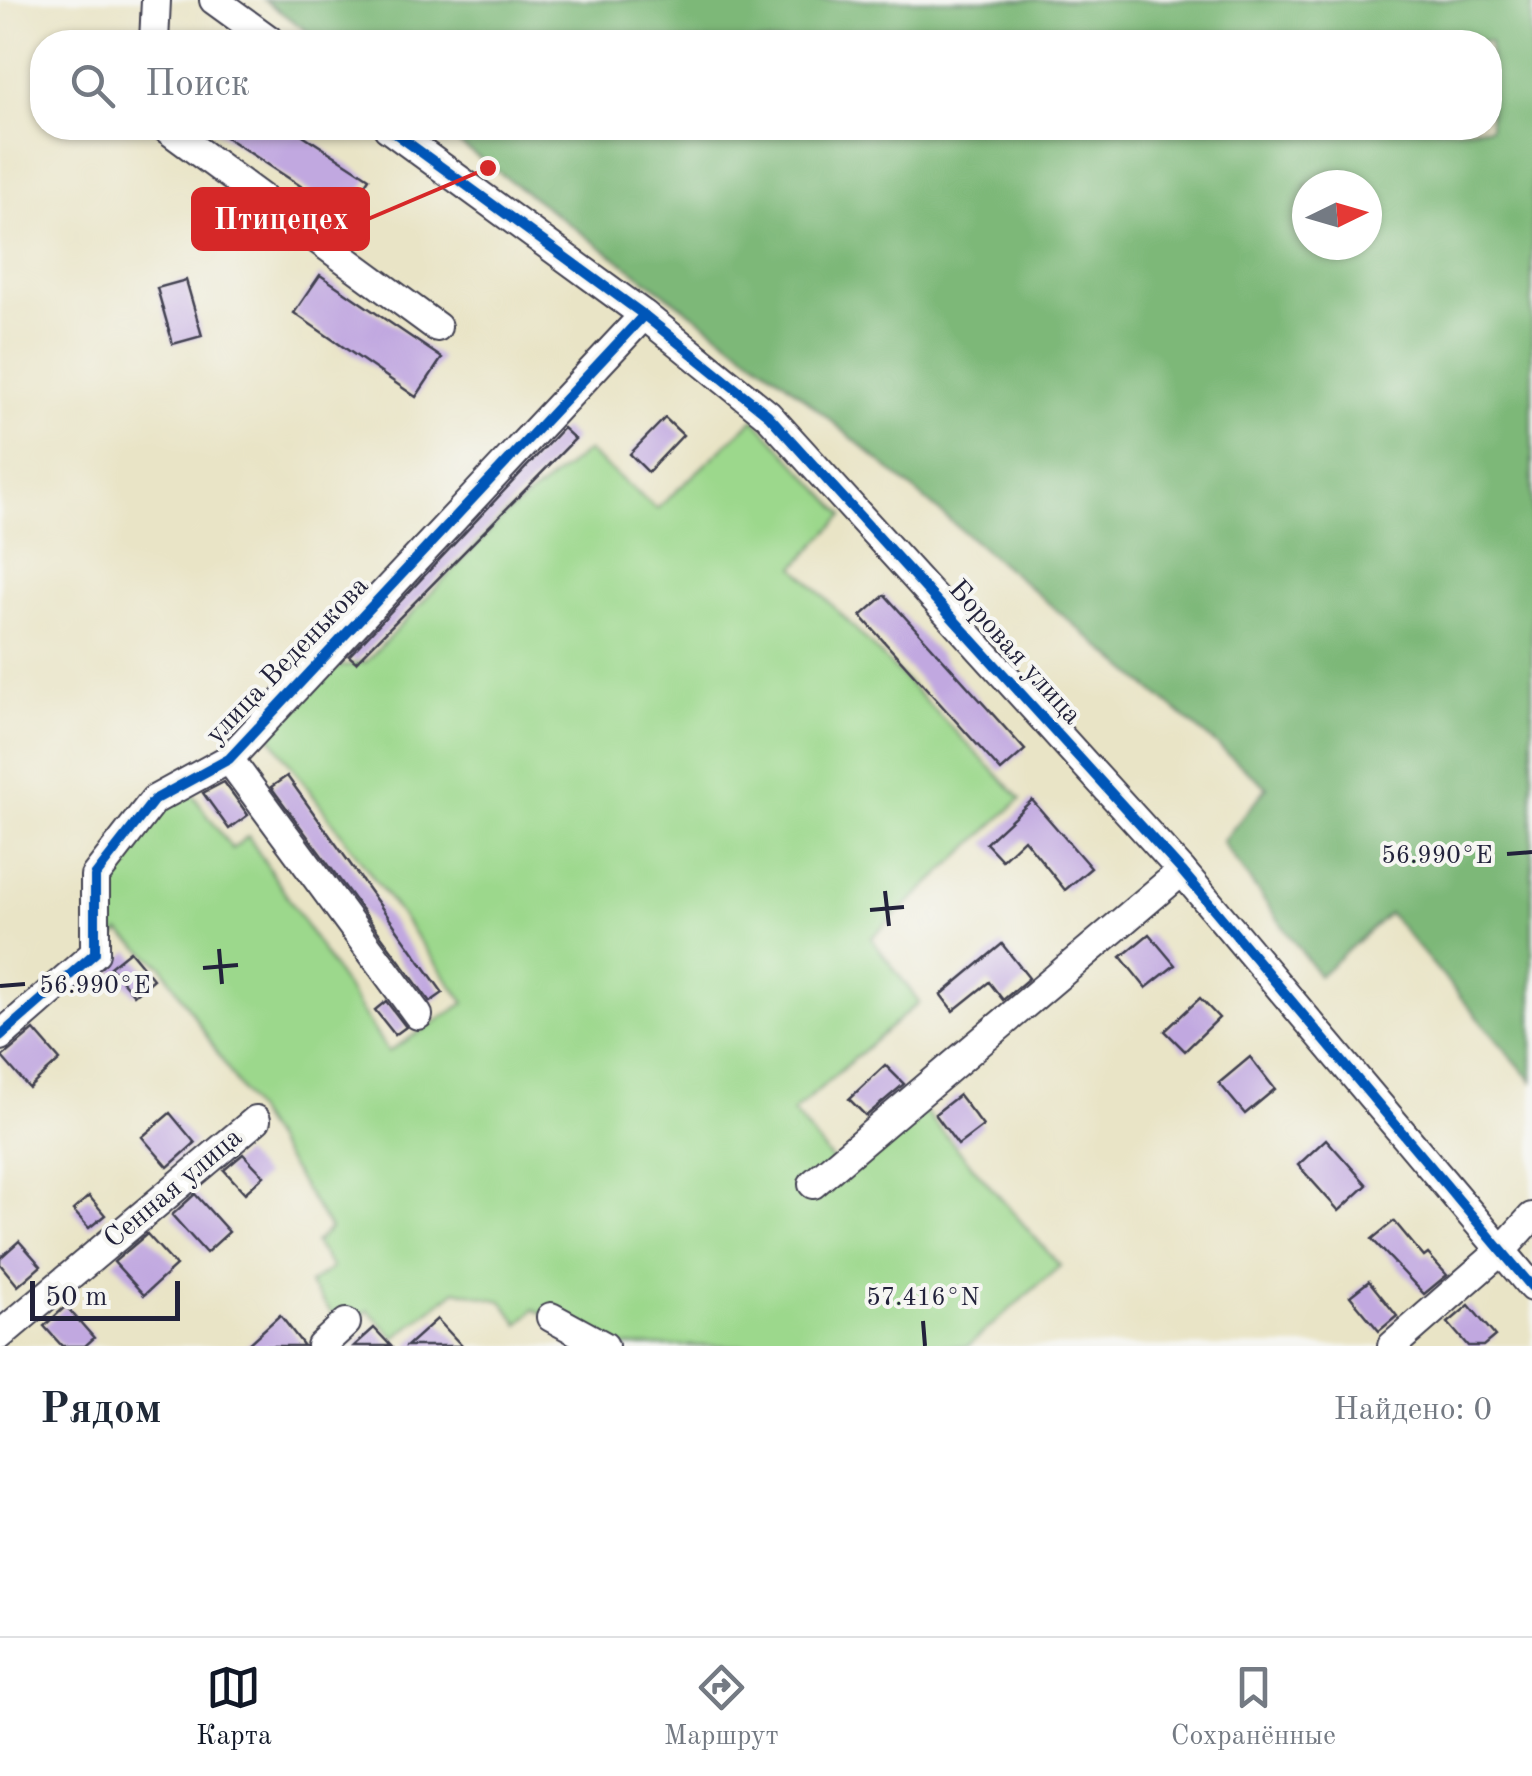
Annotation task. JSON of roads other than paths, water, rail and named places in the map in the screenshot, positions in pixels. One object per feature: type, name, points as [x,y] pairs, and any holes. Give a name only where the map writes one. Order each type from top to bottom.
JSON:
[{"type":"street","points":[[155,30],[156,0]]},
{"type":"street","points":[[214,0],[255,30]]},
{"type":"street","points":[[182,140],[436,328]]},
{"type":"street","name":"Боровая улица","points":[[405,140],[644,314],[768,415],[1182,871],[1532,1287]]},
{"type":"street","name":"улица Веденькова","points":[[0,1036],[95,954],[95,876],[154,800],[229,759],[644,314]]},
{"type":"street","points":[[229,759],[418,1015]]},
{"type":"street","points":[[813,1184],[1182,871]]},
{"type":"street","name":"Сенная улица","points":[[8,1332],[256,1120]]},
{"type":"street","points":[[1392,1346],[1503,1249],[1532,1218]]},
{"type":"street","points":[[551,1317],[604,1346]]},
{"type":"street","points":[[321,1346],[346,1323]]},
{"type":"place","name":"Птицецех","points":[[488,168]]}]
